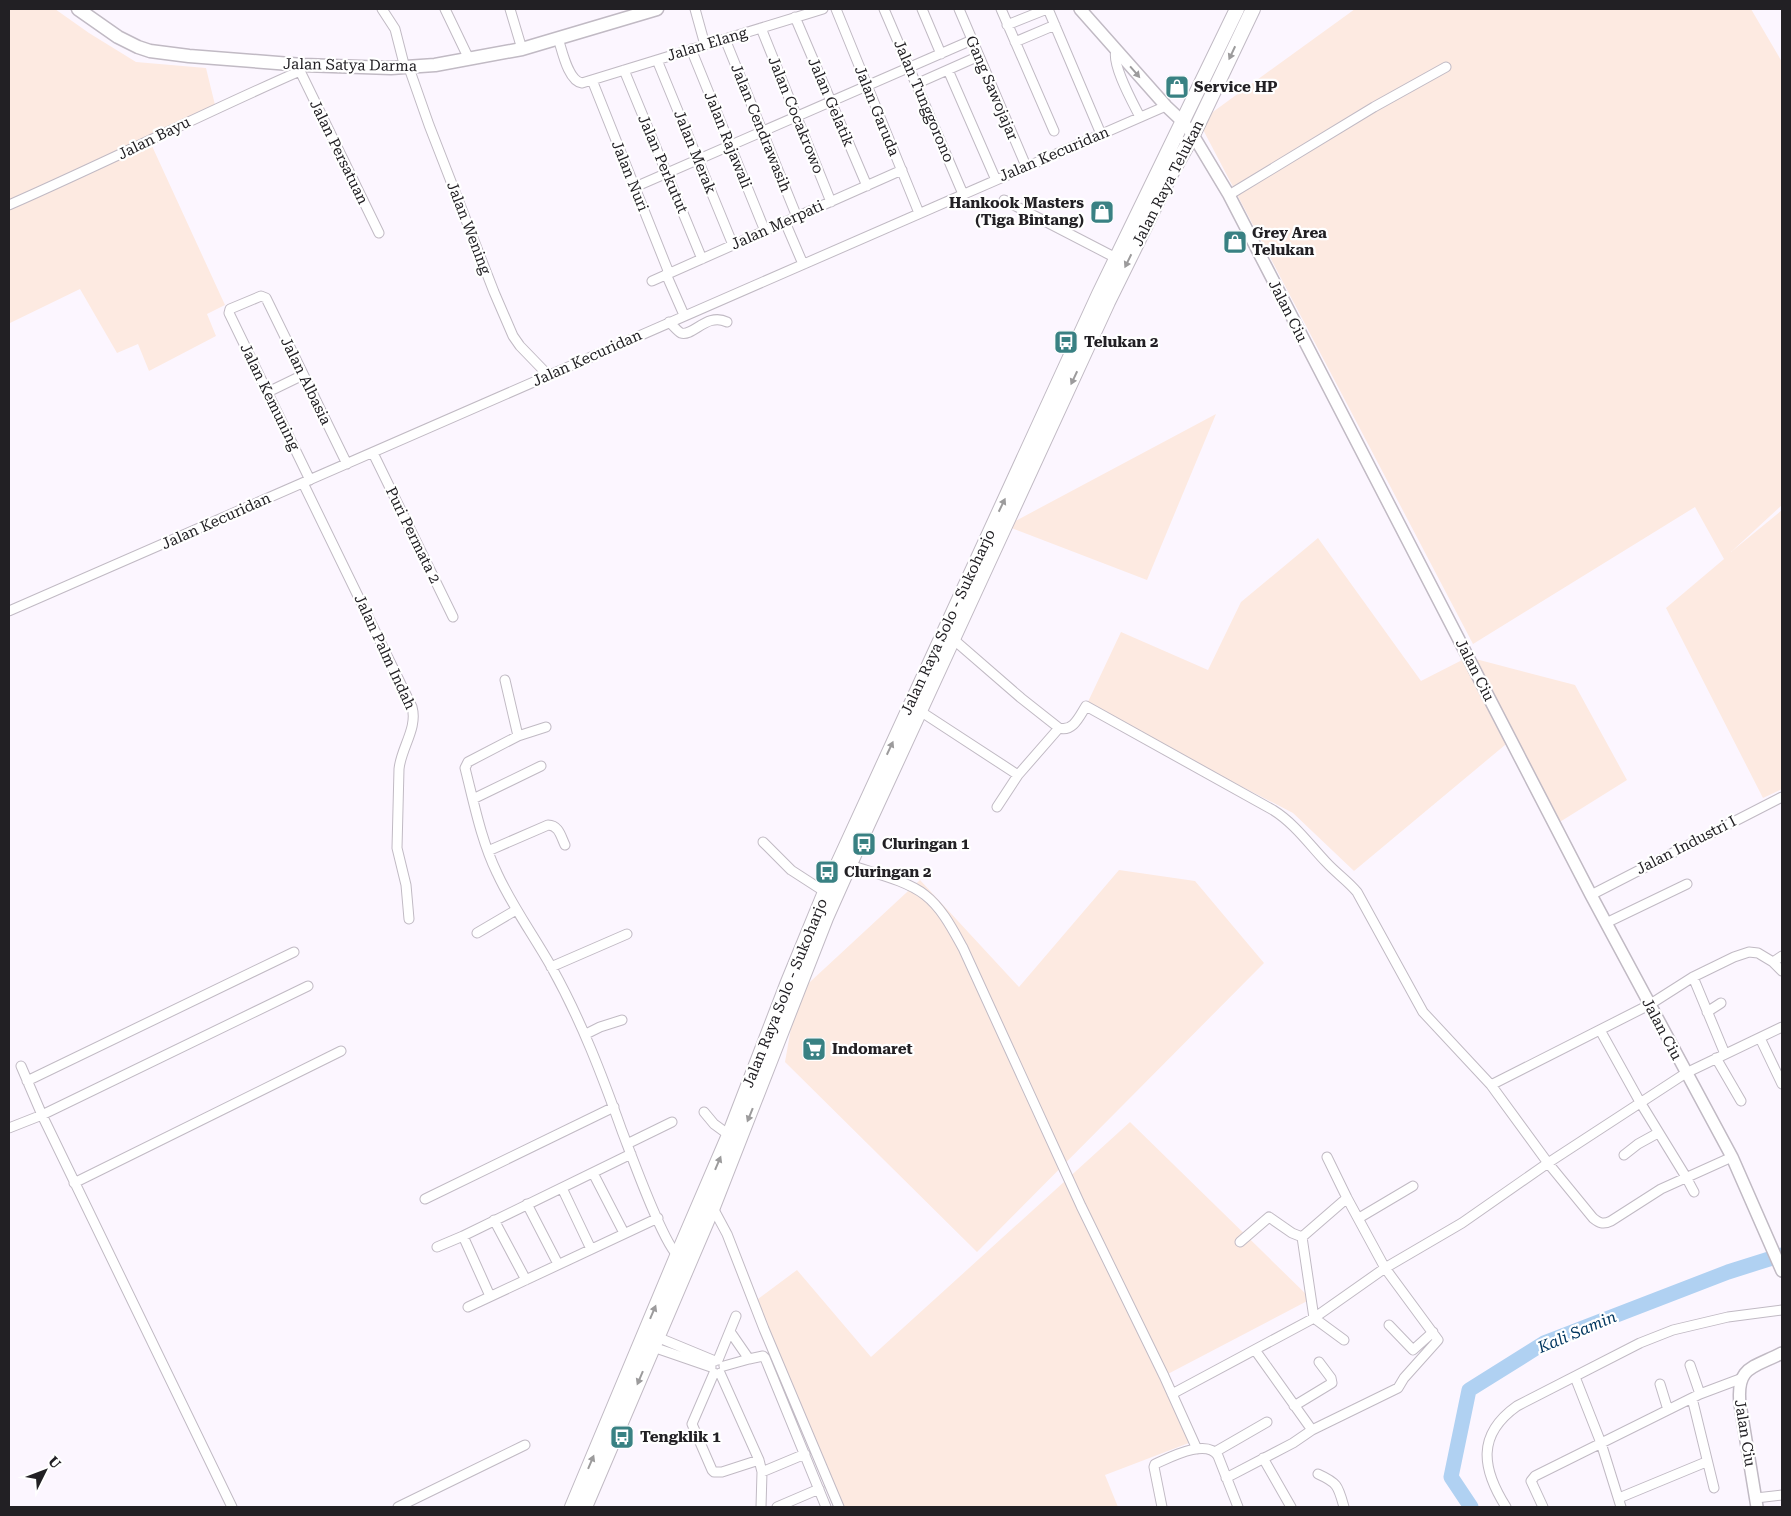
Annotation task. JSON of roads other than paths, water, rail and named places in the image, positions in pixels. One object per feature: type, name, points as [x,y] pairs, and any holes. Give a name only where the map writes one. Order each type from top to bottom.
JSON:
[{"type":"main road","name":"Jalan Satya Darma","points":[[78,9],[118,37],[150,51],[301,68],[407,68],[435,65],[522,49],[657,9]]},
{"type":"main road","name":"Jalan Raya Telukan","points":[[1104,298],[1116,258],[1237,9]]},
{"type":"main road","name":"Jalan Raya Telukan","points":[[1104,298],[1193,135],[1253,9]]},
{"type":"main road","name":"Jalan Raya Solo - Sukoharjo","points":[[708,1202],[730,1135],[825,892],[862,824],[1104,298]]},
{"type":"main road","name":"Jalan Raya Solo - Sukoharjo","points":[[875,795],[920,710],[953,639],[1078,354]]},
{"type":"main road","name":"Jalan Raya Solo - Sukoharjo","points":[[572,1507],[708,1202],[850,865],[862,824]]},
{"type":"main road","name":"Jalan Raya Solo - Sukoharjo","points":[[585,1507],[655,1342],[683,1260]]},
{"type":"street","name":"Jalan Wening","points":[[382,9],[395,30],[407,68],[513,336],[520,346],[550,376]]},
{"type":"street","points":[[444,9],[469,59]]},
{"type":"street","points":[[510,9],[522,49]]},
{"type":"street","points":[[695,9],[705,45]]},
{"type":"street","name":"Jalan Elang","points":[[592,80],[823,9]]},
{"type":"street","name":"Jalan Garuda","points":[[836,9],[919,213]]},
{"type":"street","name":"Jalan Tunggorono","points":[[884,9],[963,194]]},
{"type":"street","points":[[922,9],[941,54]]},
{"type":"street","name":"Gang Sawojajar","points":[[958,9],[1026,166]]},
{"type":"street","points":[[1001,9],[1054,131]]},
{"type":"street","points":[[1008,24],[1050,9],[1101,134]]},
{"type":"street","name":"Jalan Ciu","points":[[1080,9],[1166,106],[1183,122],[1193,135],[1229,195],[1591,895],[1732,1156],[1782,1271]]},
{"type":"street","name":"Jalan Gelatik","points":[[795,17],[867,186]]},
{"type":"street","points":[[1015,42],[1055,25]]},
{"type":"street","name":"Jalan Cocakrowo","points":[[761,28],[831,202]]},
{"type":"street","points":[[558,38],[572,78],[578,82],[592,80]]},
{"type":"street","name":"Jalan Cendrawasih","points":[[725,39],[797,216]]},
{"type":"street","points":[[635,188],[972,40]]},
{"type":"street","name":"Jalan Rajawali","points":[[691,49],[765,230]]},
{"type":"street","points":[[1116,50],[1114,55],[1118,69],[1140,117]]},
{"type":"street","points":[[916,84],[979,56]]},
{"type":"street","name":"Jalan Merak","points":[[657,60],[733,245]]},
{"type":"street","points":[[1229,195],[1446,67]]},
{"type":"street","name":"Jalan Bayu","points":[[9,205],[101,164],[301,68]]},
{"type":"street","name":"Jalan Persatuan","points":[[301,68],[379,233]]},
{"type":"street","name":"Jalan Perkutut","points":[[624,70],[702,258]]},
{"type":"street","points":[[948,70],[996,180]]},
{"type":"street","name":"Jalan Nuri","points":[[592,80],[684,315]]},
{"type":"street","name":"Jalan Kecuridan","points":[[9,611],[1166,106]]},
{"type":"street","name":"Jalan Merpati","points":[[652,280],[902,170]]},
{"type":"street","points":[[1004,200],[1116,258]]},
{"type":"street","points":[[785,222],[803,264]]},
{"type":"street","name":"Jalan Albasia","points":[[229,313],[230,309],[261,296],[266,298],[346,464]]},
{"type":"street","name":"Jalan Kemuning","points":[[229,313],[268,392],[307,481]]},
{"type":"street","points":[[669,322],[680,333],[684,334],[712,320],[720,319],[727,322]]},
{"type":"street","points":[[268,392],[303,375]]},
{"type":"street","name":"Puri Permata 2","points":[[373,452],[454,617]]},
{"type":"street","name":"Jalan Palm Indah","points":[[307,481],[415,716],[400,760],[399,769],[397,848],[406,886],[409,919]]},
{"type":"street","points":[[953,639],[1020,698],[1059,728],[1064,729],[1072,726],[1086,706],[1286,819],[1357,892],[1423,1012],[1491,1085],[1548,1163],[1599,1223],[1611,1221],[1655,1192],[1732,1156]]},
{"type":"street","points":[[505,680],[518,736]]},
{"type":"street","points":[[920,710],[1018,775]]},
{"type":"street","points":[[546,727],[518,736],[468,762],[465,768],[488,851],[496,872],[516,910],[552,967],[586,1034],[627,1144],[667,1240],[683,1260]]},
{"type":"street","points":[[997,807],[1018,775],[1059,728]]},
{"type":"street","points":[[473,799],[541,766]]},
{"type":"street","name":"Jalan Industri I","points":[[1591,895],[1782,797]]},
{"type":"street","points":[[488,851],[548,825],[553,825],[558,829],[565,845]]},
{"type":"street","points":[[763,842],[791,870],[825,892]]},
{"type":"street","points":[[850,865],[910,886],[925,894],[959,940],[1081,1206],[1197,1449]]},
{"type":"street","points":[[1606,923],[1687,884]]},
{"type":"street","points":[[477,932],[516,910]]},
{"type":"street","points":[[552,967],[627,934]]},
{"type":"street","points":[[27,1081],[294,952]]},
{"type":"street","points":[[1491,1085],[1649,1005],[1693,977],[1749,952],[1758,953],[1773,962],[1782,971]]},
{"type":"street","points":[[1773,962],[1782,956]]},
{"type":"street","points":[[1693,977],[1707,1012],[1720,1056],[1740,1101]]},
{"type":"street","points":[[9,1128],[42,1115],[308,986]]},
{"type":"street","points":[[1707,1012],[1721,1003]]},
{"type":"street","points":[[586,1034],[622,1020]]},
{"type":"street","points":[[1172,1394],[1314,1318],[1385,1268],[1462,1223],[1548,1163],[1686,1073],[1782,1027]]},
{"type":"street","points":[[1600,1030],[1640,1102],[1694,1192]]},
{"type":"street","points":[[1760,1038],[1782,1084]]},
{"type":"street","points":[[74,1183],[341,1051]]},
{"type":"street","points":[[20,1066],[74,1183],[232,1507]]},
{"type":"street","points":[[425,1199],[614,1107]]},
{"type":"street","points":[[704,1112],[714,1124],[730,1135]]},
{"type":"street","points":[[627,1144],[672,1122]]},
{"type":"street","points":[[1624,1155],[1638,1144],[1658,1133]]},
{"type":"street","points":[[437,1247],[631,1154]]},
{"type":"street","points":[[1226,1478],[1293,1443],[1312,1430],[1398,1388],[1404,1378],[1438,1340],[1385,1268],[1326,1157]]},
{"type":"street","points":[[593,1173],[624,1233]]},
{"type":"street","points":[[1359,1218],[1413,1186]]},
{"type":"street","points":[[562,1188],[591,1249]]},
{"type":"street","points":[[1302,1237],[1347,1198]]},
{"type":"street","points":[[708,1202],[727,1234],[764,1329],[839,1507]]},
{"type":"street","points":[[527,1204],[558,1264]]},
{"type":"street","points":[[1240,1242],[1269,1217],[1292,1233],[1302,1237]]},
{"type":"street","points":[[468,1307],[658,1218]]},
{"type":"street","points":[[494,1220],[526,1280]]},
{"type":"street","points":[[463,1236],[490,1296]]},
{"type":"street","points":[[1302,1237],[1314,1318],[1344,1340]]},
{"type":"street","points":[[1506,1507],[1493,1485],[1487,1466],[1488,1450],[1493,1429],[1504,1415],[1517,1406],[1640,1343],[1673,1330],[1728,1317],[1782,1310]]},
{"type":"street","points":[[736,1316],[731,1333],[692,1424],[714,1472],[722,1472],[759,1460]]},
{"type":"street","points":[[1389,1325],[1413,1350],[1433,1332]]},
{"type":"street","points":[[731,1333],[749,1359]]},
{"type":"street","points":[[655,1342],[717,1367],[762,1356],[766,1358],[826,1507]]},
{"type":"street","points":[[1255,1350],[1312,1430]]},
{"type":"street","name":"Jalan Ciu","points":[[1756,1502],[1740,1404],[1740,1380],[1743,1374],[1750,1369],[1782,1353]]},
{"type":"street","points":[[1294,1406],[1332,1383],[1331,1378],[1319,1362]]},
{"type":"street","points":[[1690,1365],[1706,1462],[1714,1488]]},
{"type":"street","points":[[717,1367],[759,1460],[762,1472],[762,1507]]},
{"type":"street","points":[[1575,1377],[1601,1443],[1620,1503],[1706,1462]]},
{"type":"street","points":[[1543,1507],[1531,1481],[1533,1478],[1696,1396],[1740,1380]]},
{"type":"street","points":[[1660,1384],[1668,1410]]},
{"type":"street","points":[[1215,1452],[1267,1422]]},
{"type":"street","points":[[398,1507],[525,1445]]},
{"type":"street","points":[[1162,1507],[1154,1466],[1156,1463],[1197,1449],[1207,1448],[1215,1452],[1238,1507]]},
{"type":"street","points":[[762,1472],[805,1454]]},
{"type":"street","points":[[1263,1458],[1291,1507]]},
{"type":"street","points":[[1318,1474],[1334,1482],[1340,1491],[1344,1507]]},
{"type":"street","points":[[777,1507],[819,1489]]},
{"type":"street","points":[[1756,1502],[1782,1495]]},
{"type":"waterway","name":"Kali Samin","points":[[1471,1507],[1451,1477],[1469,1390],[1544,1343],[1728,1272],[1782,1255]]},
{"type":"place","name":"Service HP","points":[[1177,87]]},
{"type":"place","name":"Hankook Masters (Tiga Bintang)","points":[[1102,212]]},
{"type":"place","name":"Grey Area Telukan","points":[[1235,242]]},
{"type":"place","name":"Telukan 2","points":[[1066,342]]},
{"type":"place","name":"Cluringan 1","points":[[864,844]]},
{"type":"place","name":"Cluringan 2","points":[[827,872]]},
{"type":"place","name":"Indomaret","points":[[814,1049]]},
{"type":"place","name":"Tengklik 1","points":[[622,1437]]}]
